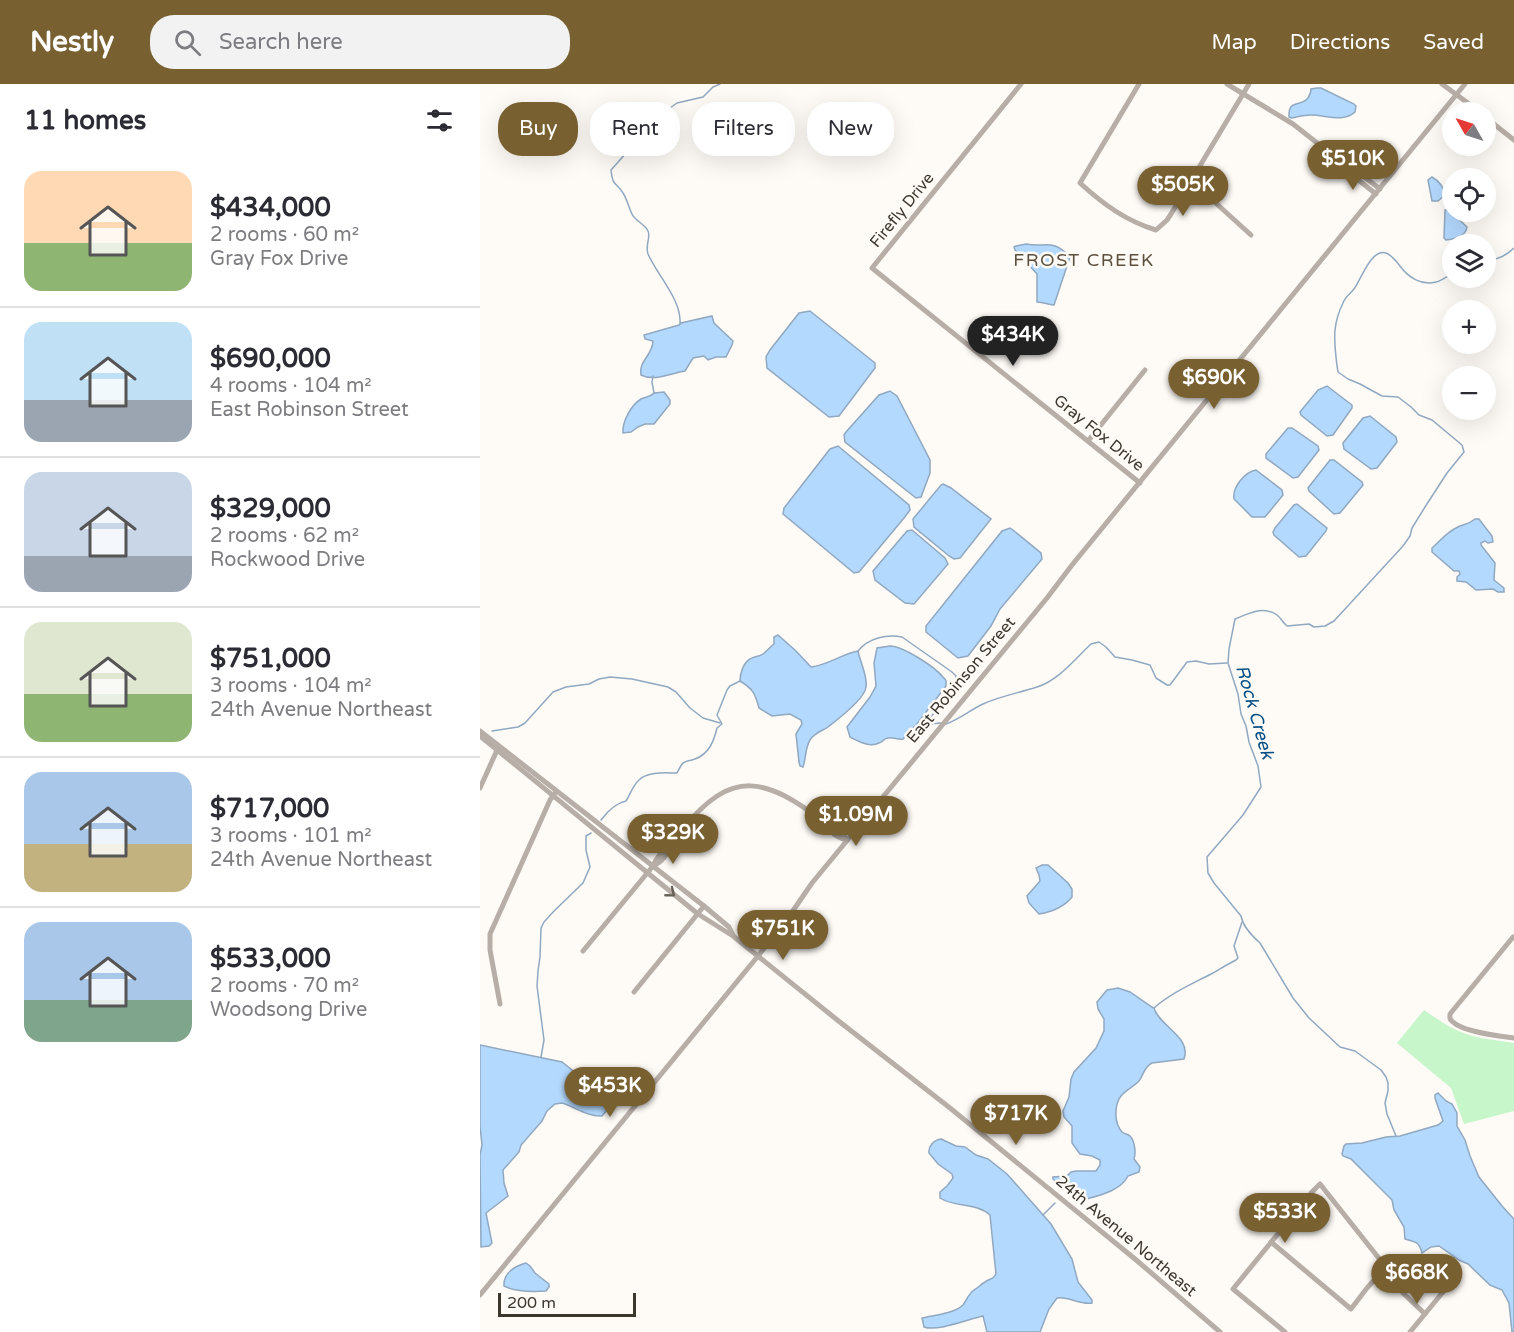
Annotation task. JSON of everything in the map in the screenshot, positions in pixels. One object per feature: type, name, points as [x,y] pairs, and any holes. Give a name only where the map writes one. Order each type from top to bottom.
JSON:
[{"type":"street","name":"Firefly Drive","points":[[872,268],[1021,84]]},
{"type":"street","points":[[1139,84],[1080,183],[1110,210],[1156,230],[1167,220],[1249,84]]},
{"type":"street","points":[[1227,84],[1293,124],[1354,172],[1357,179],[1378,192]]},
{"type":"street","points":[[1443,84],[1467,102]]},
{"type":"street","name":"East Robinson Street","points":[[480,1295],[758,956],[812,883],[1465,84]]},
{"type":"street","points":[[1496,126],[1514,140]]},
{"type":"street","points":[[1189,184],[1208,196],[1251,235]]},
{"type":"street","name":"Gray Fox Drive","points":[[872,268],[1140,483]]},
{"type":"street","points":[[1088,441],[1145,370]]},
{"type":"street","name":"24th Avenue Northeast","points":[[480,731],[498,748]]},
{"type":"street","name":"24th Avenue Northeast","points":[[480,736],[704,906],[729,927],[734,936]]},
{"type":"street","points":[[480,788],[498,748]]},
{"type":"street","points":[[583,951],[653,866],[661,862],[670,845],[694,815],[726,791],[738,787],[758,786],[774,791],[800,804],[824,822],[844,833],[847,840]]},
{"type":"street","points":[[500,1004],[490,950],[490,934],[555,793]]},
{"type":"street","name":"24th Avenue Northeast","points":[[555,793],[698,914],[734,936],[1091,1222],[1220,1332]]},
{"type":"street","points":[[634,992],[704,906]]},
{"type":"street","points":[[1513,937],[1449,1018],[1461,1028],[1514,1037]]},
{"type":"street","points":[[1285,1332],[1233,1289],[1320,1184],[1403,1293],[1425,1314]]},
{"type":"street","points":[[1271,1242],[1351,1310],[1386,1268]]},
{"type":"street","points":[[1410,1332],[1443,1292]]},
{"type":"green space","points":[[1424,1010],[1456,1030],[1480,1038],[1514,1043],[1514,1111],[1464,1124],[1451,1088],[1397,1043]]},
{"type":"water","points":[[1321,88],[1354,104],[1355,112],[1340,118],[1311,115],[1289,117],[1292,106],[1304,101],[1311,89]]},
{"type":"water","points":[[1432,177],[1441,184],[1442,198],[1438,201],[1432,201],[1428,180]]},
{"type":"water","points":[[1445,222],[1462,222],[1467,227],[1463,234],[1444,234]]},
{"type":"water","points":[[1026,244],[1054,246],[1070,257],[1054,305],[1037,302],[1037,274],[1014,247]]},
{"type":"water","points":[[810,311],[875,363],[875,368],[839,416],[829,417],[767,368],[766,357],[770,350],[799,313]]},
{"type":"water","points":[[712,316],[714,323],[733,341],[726,357],[708,360],[704,356],[693,358],[685,371],[652,378],[641,375],[642,366],[653,341],[645,339],[644,335]]},
{"type":"water","points":[[1327,386],[1352,405],[1352,408],[1333,435],[1327,436],[1300,412],[1318,390]]},
{"type":"water","points":[[890,391],[897,396],[930,460],[930,473],[921,497],[916,498],[845,442],[846,432],[879,395]]},
{"type":"water","points":[[664,392],[670,404],[654,424],[645,424],[631,432],[623,433],[626,419],[637,402],[654,393]]},
{"type":"water","points":[[1370,416],[1396,437],[1397,442],[1377,468],[1371,469],[1344,449],[1343,443],[1363,418]]},
{"type":"water","points":[[1288,428],[1292,428],[1318,446],[1319,450],[1298,477],[1293,478],[1266,458],[1266,454]]},
{"type":"water","points":[[838,446],[909,505],[910,510],[859,572],[854,573],[783,514],[784,508],[830,449]]},
{"type":"water","points":[[1330,460],[1334,460],[1363,485],[1340,513],[1334,514],[1308,488]]},
{"type":"water","points":[[1256,470],[1282,490],[1283,495],[1265,517],[1252,517],[1234,499],[1235,490],[1240,481]]},
{"type":"water","points":[[943,484],[991,519],[960,558],[954,559],[949,556],[914,527],[913,519]]},
{"type":"water","points":[[1297,504],[1327,528],[1306,556],[1299,557],[1273,532]]},
{"type":"water","points":[[1479,519],[1492,536],[1493,542],[1485,541],[1481,545],[1495,563],[1494,580],[1504,588],[1504,592],[1493,589],[1476,590],[1466,582],[1457,581],[1459,571],[1454,571],[1432,552],[1432,548],[1449,532]]},
{"type":"water","points":[[1010,528],[1041,553],[1042,559],[1000,609],[991,626],[968,656],[958,658],[926,632],[926,626],[1002,531]]},
{"type":"water","points":[[912,530],[945,558],[948,564],[914,604],[905,603],[875,580],[873,571],[907,531]]},
{"type":"water","points":[[778,635],[811,667],[858,651],[866,678],[864,692],[856,703],[808,743],[803,767],[799,762],[796,734],[802,724],[801,720],[790,714],[772,716],[759,708],[753,692],[740,681],[745,663],[764,653],[774,644],[774,637]]},
{"type":"water","points":[[890,646],[903,649],[926,663],[944,678],[946,686],[903,739],[888,738],[875,744],[860,742],[850,737],[847,727],[876,686],[874,663],[877,648]]},
{"type":"water","points":[[1048,865],[1068,883],[1072,889],[1072,897],[1065,904],[1039,914],[1029,903],[1027,896],[1040,881],[1036,868]]},
{"type":"water","points":[[1118,988],[1130,992],[1154,1008],[1183,1044],[1184,1059],[1149,1065],[1139,1081],[1123,1094],[1117,1104],[1117,1124],[1122,1132],[1130,1136],[1133,1141],[1134,1159],[1140,1167],[1139,1172],[1128,1176],[1114,1190],[1080,1201],[1053,1177],[1067,1176],[1076,1171],[1096,1171],[1100,1160],[1080,1154],[1072,1143],[1072,1126],[1064,1117],[1063,1111],[1069,1097],[1074,1072],[1096,1048],[1104,1031],[1104,1019],[1097,1002],[1107,990]]},
{"type":"water","points":[[480,1045],[562,1062],[577,1074],[585,1088],[607,1108],[602,1116],[562,1103],[555,1104],[547,1111],[542,1121],[521,1145],[519,1152],[503,1170],[508,1196],[486,1213],[492,1243],[481,1247],[480,1155],[482,1145]]},
{"type":"water","points":[[1438,1093],[1452,1104],[1457,1113],[1457,1126],[1465,1140],[1479,1177],[1514,1219],[1514,1332],[1512,1332],[1509,1303],[1502,1290],[1490,1285],[1468,1264],[1439,1246],[1431,1247],[1422,1253],[1418,1244],[1405,1239],[1404,1227],[1394,1210],[1392,1200],[1351,1159],[1342,1154],[1346,1144],[1400,1136],[1438,1125],[1443,1121],[1435,1098]]},
{"type":"water","points":[[941,1139],[956,1146],[965,1147],[976,1155],[988,1159],[1007,1174],[1051,1224],[1072,1259],[1078,1282],[1092,1303],[1057,1298],[1049,1309],[1040,1332],[987,1332],[983,1316],[945,1327],[924,1327],[922,1318],[959,1308],[972,1292],[996,1274],[990,1215],[978,1208],[940,1198],[940,1192],[953,1178],[952,1174],[938,1164],[929,1153],[932,1144]]},
{"type":"water","points":[[526,1263],[549,1284],[546,1291],[519,1290],[504,1286],[505,1277],[510,1271]]},
{"type":"waterway","points":[[680,324],[680,315],[673,297],[648,254],[648,231],[633,216],[621,189],[614,182],[611,170],[659,116],[677,103],[703,97],[713,87],[720,84]]},
{"type":"waterway","name":"Rock Creek","points":[[1496,259],[1514,248]]},
{"type":"waterway","name":"Rock Creek","points":[[1396,1136],[1385,1103],[1388,1091],[1386,1077],[1381,1070],[1355,1051],[1340,1047],[1309,1018],[1293,998],[1260,943],[1248,931],[1241,916],[1214,883],[1208,873],[1207,857],[1243,815],[1261,787],[1258,766],[1249,742],[1228,663],[1235,619],[1250,613],[1266,611],[1277,615],[1287,626],[1309,624],[1314,627],[1325,626],[1334,621],[1403,546],[1447,473],[1464,452],[1462,445],[1432,420],[1419,415],[1398,397],[1382,396],[1338,372],[1335,351],[1337,320],[1342,306],[1376,255],[1381,253],[1390,255],[1407,274],[1420,282],[1430,283],[1442,280]]},
{"type":"waterway","points":[[653,376],[654,393]]},
{"type":"waterway","points":[[858,651],[867,643],[878,638],[902,637],[952,672],[956,676],[956,687],[929,719],[929,724],[941,723]]},
{"type":"waterway","points":[[946,724],[989,701],[1045,684],[1091,644],[1099,642],[1115,657],[1150,665],[1156,678],[1167,685],[1170,685],[1187,662],[1227,663]]},
{"type":"waterway","points":[[492,731],[518,727],[525,723],[553,692],[610,677],[668,687],[703,718],[720,723]]},
{"type":"waterway","points":[[601,820],[612,808],[626,801],[635,785],[643,777],[657,773],[677,773],[684,762],[704,754],[717,728],[722,724],[717,715],[727,690],[740,681]]},
{"type":"waterway","points":[[541,1057],[544,1040],[537,986],[541,928],[554,911],[583,883],[590,867],[586,836],[591,833]]},
{"type":"waterway","name":"Rock Creek","points":[[1154,1008],[1174,993],[1236,960],[1238,958],[1234,946],[1242,922]]},
{"type":"waterway","name":"Rock Creek","points":[[1043,1215],[1055,1203]]},
{"type":"district","name":"FROST CREEK","points":[[1084,260]]}]
